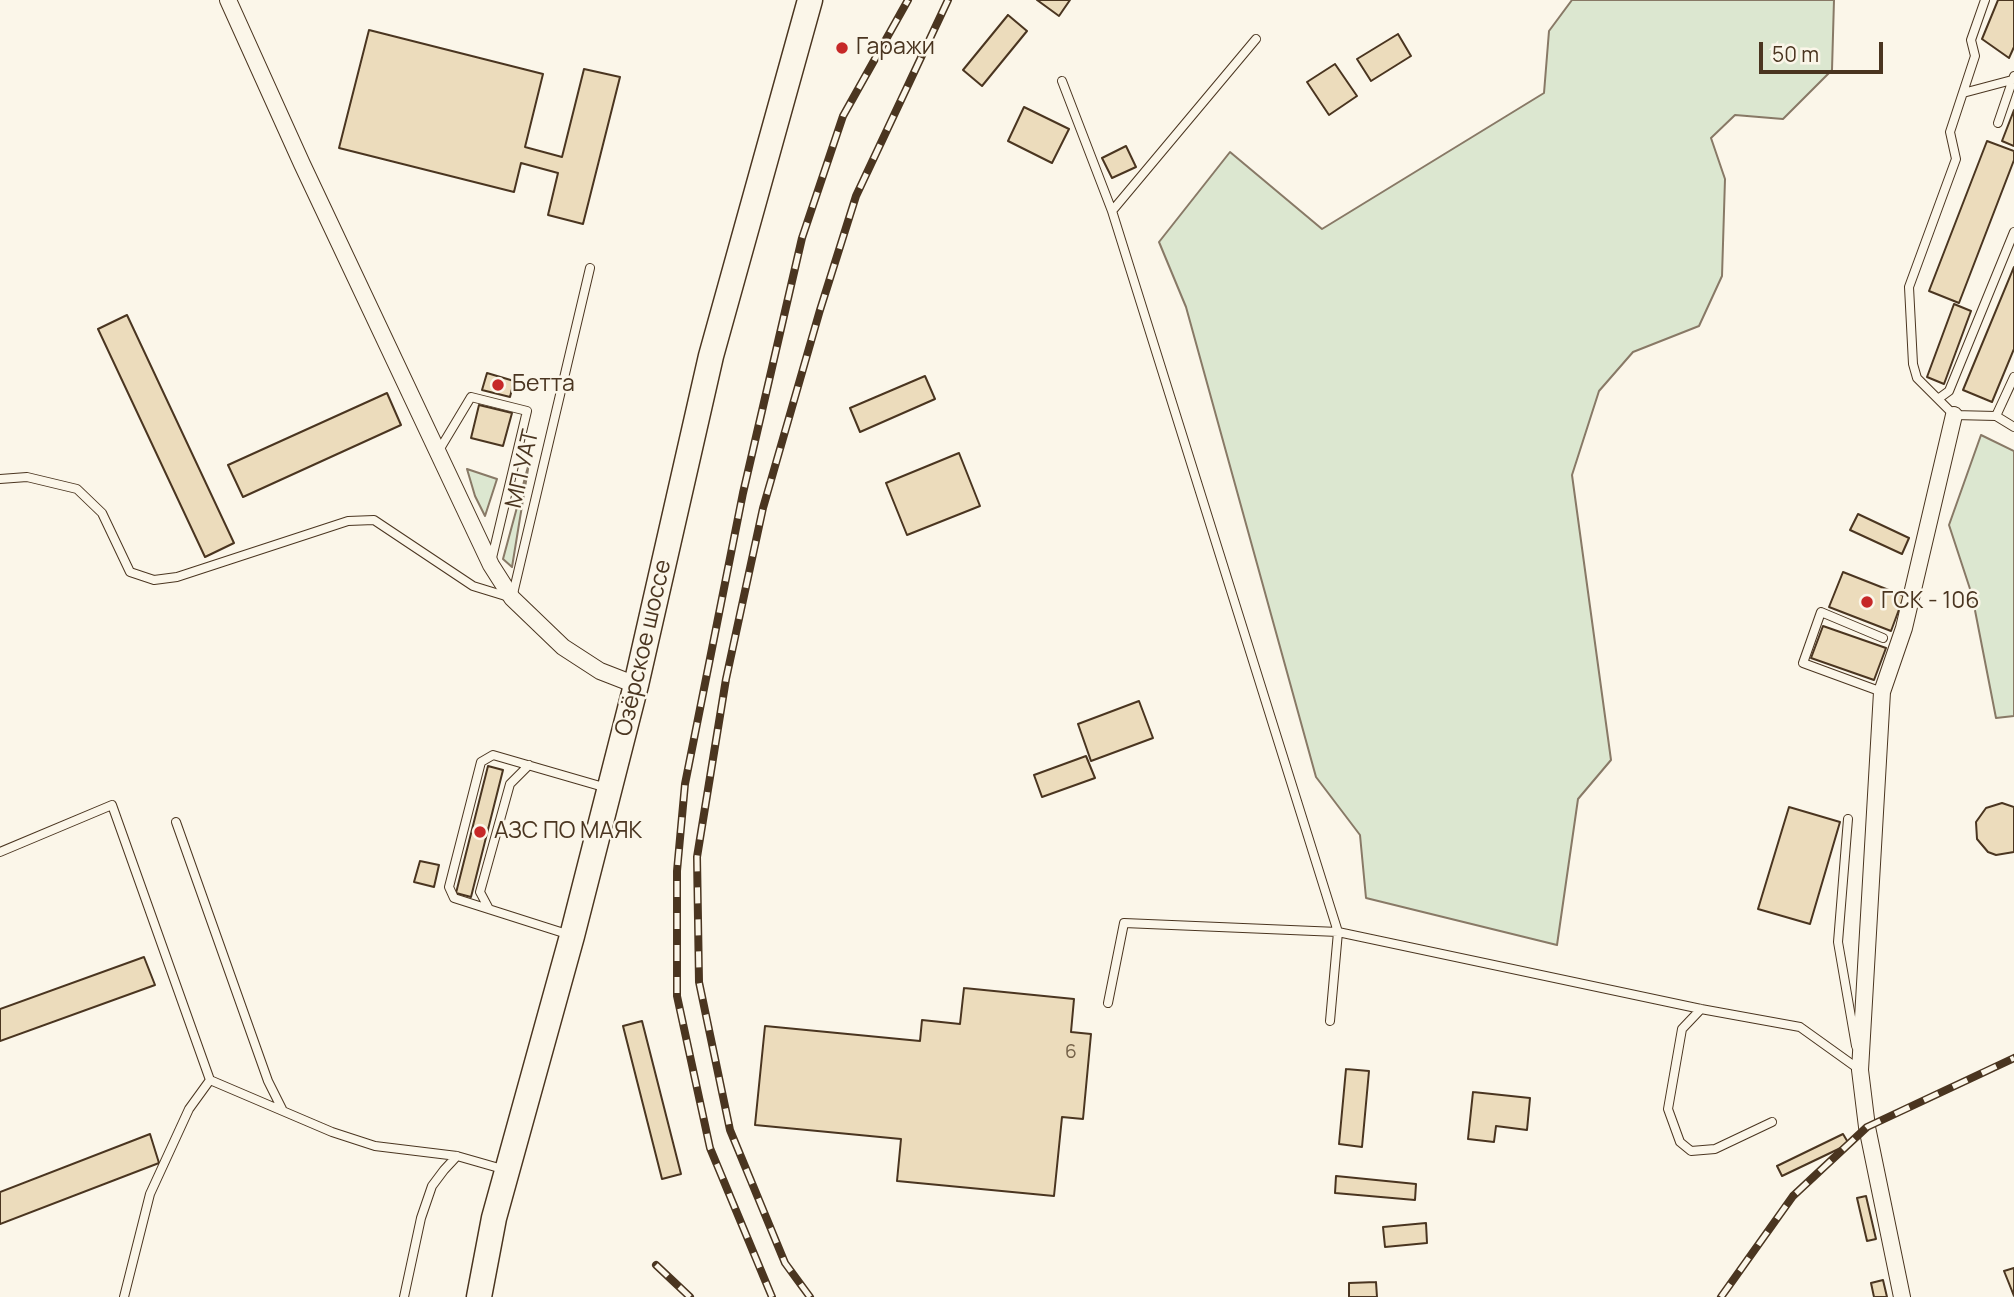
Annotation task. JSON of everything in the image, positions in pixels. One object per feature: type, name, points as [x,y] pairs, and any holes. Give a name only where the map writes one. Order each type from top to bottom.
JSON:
[{"type":"main road","name":"Озёрское шоссе","points":[[479,1297],[486,1254],[507,1170],[572,936],[636,685],[711,356],[810,0]]},
{"type":"street","points":[[229,1],[491,565],[512,598],[563,647],[600,671],[636,685]]},
{"type":"street","points":[[1902,1297],[1867,1127],[1860,1070],[1882,692],[1903,628],[1954,415]]},
{"type":"lane","points":[[1985,0],[1970,40],[1975,56],[1950,132],[1956,159],[1909,287],[1913,364],[1917,379],[1954,415],[1996,416],[2014,427]]},
{"type":"lane","points":[[1111,211],[1256,39]]},
{"type":"lane","points":[[1963,93],[2013,78]]},
{"type":"lane","points":[[1998,123],[2013,78]]},
{"type":"lane","points":[[1062,81],[1111,211],[1338,932],[1329,1021]]},
{"type":"lane","points":[[1938,399],[1949,391],[2014,232]]},
{"type":"lane","name":"МП УАТ","points":[[512,598],[590,268]]},
{"type":"lane","points":[[1996,416],[2014,377]]},
{"type":"lane","points":[[438,452],[471,397],[527,411],[491,565]]},
{"type":"lane","points":[[0,479],[27,477],[77,489],[102,513],[130,572],[154,580],[177,577],[348,521],[374,520],[473,586],[512,598]]},
{"type":"lane","points":[[1882,692],[1803,663],[1821,612],[1883,638]]},
{"type":"lane","points":[[572,936],[454,898],[449,887],[481,762],[493,755],[610,789]]},
{"type":"lane","points":[[489,909],[480,892],[510,784],[529,765]]},
{"type":"lane","points":[[0,852],[112,805],[210,1080],[332,1132],[375,1146],[457,1156],[507,1170]]},
{"type":"lane","points":[[1848,819],[1838,942],[1860,1070]]},
{"type":"lane","points":[[176,822],[268,1081],[282,1109]]},
{"type":"lane","points":[[1108,1003],[1124,923],[1338,932],[1701,1009],[1800,1027],[1860,1070]]},
{"type":"lane","points":[[1701,1009],[1682,1028],[1668,1109],[1680,1142],[1691,1151],[1715,1149],[1772,1122]]},
{"type":"lane","points":[[124,1297],[150,1194],[190,1109],[210,1080]]},
{"type":"lane","points":[[404,1297],[421,1218],[432,1186],[457,1156]]},
{"type":"green space","points":[[1572,0],[1834,0],[1832,70],[1783,119],[1735,115],[1711,138],[1725,179],[1722,276],[1699,326],[1633,352],[1599,391],[1572,475],[1611,760],[1578,799],[1557,945],[1366,898],[1360,835],[1316,777],[1186,307],[1159,242],[1230,152],[1322,229],[1544,93],[1549,31]]},
{"type":"green space","points":[[1981,435],[2014,451],[2014,716],[1996,718],[1972,595],[1949,525]]},
{"type":"green space","points":[[529,463],[512,567],[503,559]]},
{"type":"green space","points":[[467,469],[497,479],[485,516],[475,496]]},
{"type":"building","points":[[1037,0],[1070,0],[1059,16]]},
{"type":"building","points":[[1998,0],[2014,0],[2014,47],[2009,58],[1982,39]]},
{"type":"building","points":[[1008,15],[1027,31],[982,86],[963,70]]},
{"type":"building","points":[[369,30],[543,74],[525,147],[562,157],[584,69],[620,77],[583,224],[548,215],[558,173],[521,163],[514,192],[339,148]]},
{"type":"building","points":[[1398,34],[1411,56],[1371,81],[1357,59]]},
{"type":"building","points":[[1335,64],[1357,96],[1329,115],[1307,82]]},
{"type":"building","points":[[1024,107],[1069,129],[1052,163],[1008,141]]},
{"type":"building","points":[[2014,110],[2014,146],[2002,141]]},
{"type":"building","points":[[1987,141],[2014,151],[2014,160],[1959,303],[1929,291]]},
{"type":"building","points":[[1126,146],[1136,167],[1112,178],[1102,158]]},
{"type":"building","points":[[2014,267],[2014,349],[1992,402],[1963,390]]},
{"type":"building","points":[[1954,304],[1971,311],[1944,384],[1927,377]]},
{"type":"building","points":[[127,315],[234,543],[205,557],[98,329]]},
{"type":"building","name":"Бетта","points":[[487,373],[514,381],[510,397],[482,390]]},
{"type":"building","points":[[925,376],[935,399],[860,432],[850,408]]},
{"type":"building","points":[[387,393],[401,425],[243,497],[228,465]]},
{"type":"building","points":[[479,405],[512,413],[503,446],[471,438]]},
{"type":"building","points":[[959,453],[980,506],[907,535],[886,483]]},
{"type":"building","points":[[1858,514],[1909,538],[1902,554],[1850,530]]},
{"type":"building","name":"ГСК - 106","points":[[1843,572],[1904,596],[1891,631],[1829,607]]},
{"type":"building","name":"ГСК - 106","points":[[1823,626],[1886,648],[1874,680],[1811,658]]},
{"type":"building","points":[[1139,701],[1153,738],[1091,761],[1078,724]]},
{"type":"building","points":[[1086,756],[1095,778],[1042,797],[1034,775]]},
{"type":"building","name":"АЗС ПО МАЯК","points":[[488,766],[503,770],[471,897],[456,893]]},
{"type":"building","points":[[2002,803],[2014,807],[2014,852],[1996,855],[1988,852],[1977,839],[1976,822],[1986,808]]},
{"type":"building","points":[[1789,807],[1840,822],[1810,924],[1758,909]]},
{"type":"building","points":[[420,861],[439,865],[434,887],[414,882]]},
{"type":"building","points":[[144,957],[155,985],[0,1041],[0,1009]]},
{"type":"building","points":[[964,988],[1074,999],[1071,1032],[1091,1034],[1083,1119],[1062,1117],[1054,1196],[897,1181],[901,1139],[755,1125],[765,1026],[920,1041],[922,1020],[960,1024]]},
{"type":"building","points":[[642,1021],[681,1174],[662,1179],[623,1026]]},
{"type":"building","points":[[1346,1069],[1369,1071],[1362,1147],[1339,1144]]},
{"type":"building","points":[[1473,1092],[1530,1098],[1527,1130],[1496,1126],[1494,1142],[1468,1139]]},
{"type":"building","points":[[150,1134],[159,1163],[0,1224],[0,1192]]},
{"type":"building","points":[[1843,1134],[1849,1144],[1782,1176],[1777,1166]]},
{"type":"building","points":[[1336,1176],[1416,1184],[1415,1200],[1335,1193]]},
{"type":"building","points":[[1866,1196],[1876,1239],[1867,1241],[1857,1198]]},
{"type":"building","points":[[1426,1223],[1427,1243],[1385,1247],[1383,1227]]},
{"type":"building","points":[[2014,1268],[2014,1296],[2004,1271]]},
{"type":"building","points":[[1883,1280],[1887,1297],[1874,1297],[1871,1283]]},
{"type":"building","points":[[1376,1282],[1377,1297],[1349,1297],[1349,1283]]},
{"type":"railway","points":[[772,1297],[710,1148],[677,996],[677,871],[685,784],[743,493],[802,238],[843,116],[908,0]]},
{"type":"railway","points":[[810,1297],[785,1263],[730,1130],[699,982],[697,857],[726,679],[763,508],[820,310],[856,196],[948,0]]},
{"type":"railway","points":[[1721,1297],[1793,1196],[1867,1127],[2014,1058]]},
{"type":"railway","points":[[656,1265],[690,1297]]},
{"type":"place","name":"Гаражи","points":[[842,48]]},
{"type":"place","name":"Бетта","points":[[498,385]]},
{"type":"place","name":"ГСК - 106","points":[[1867,602]]},
{"type":"place","name":"АЗС ПО МАЯК","points":[[480,832]]}]
